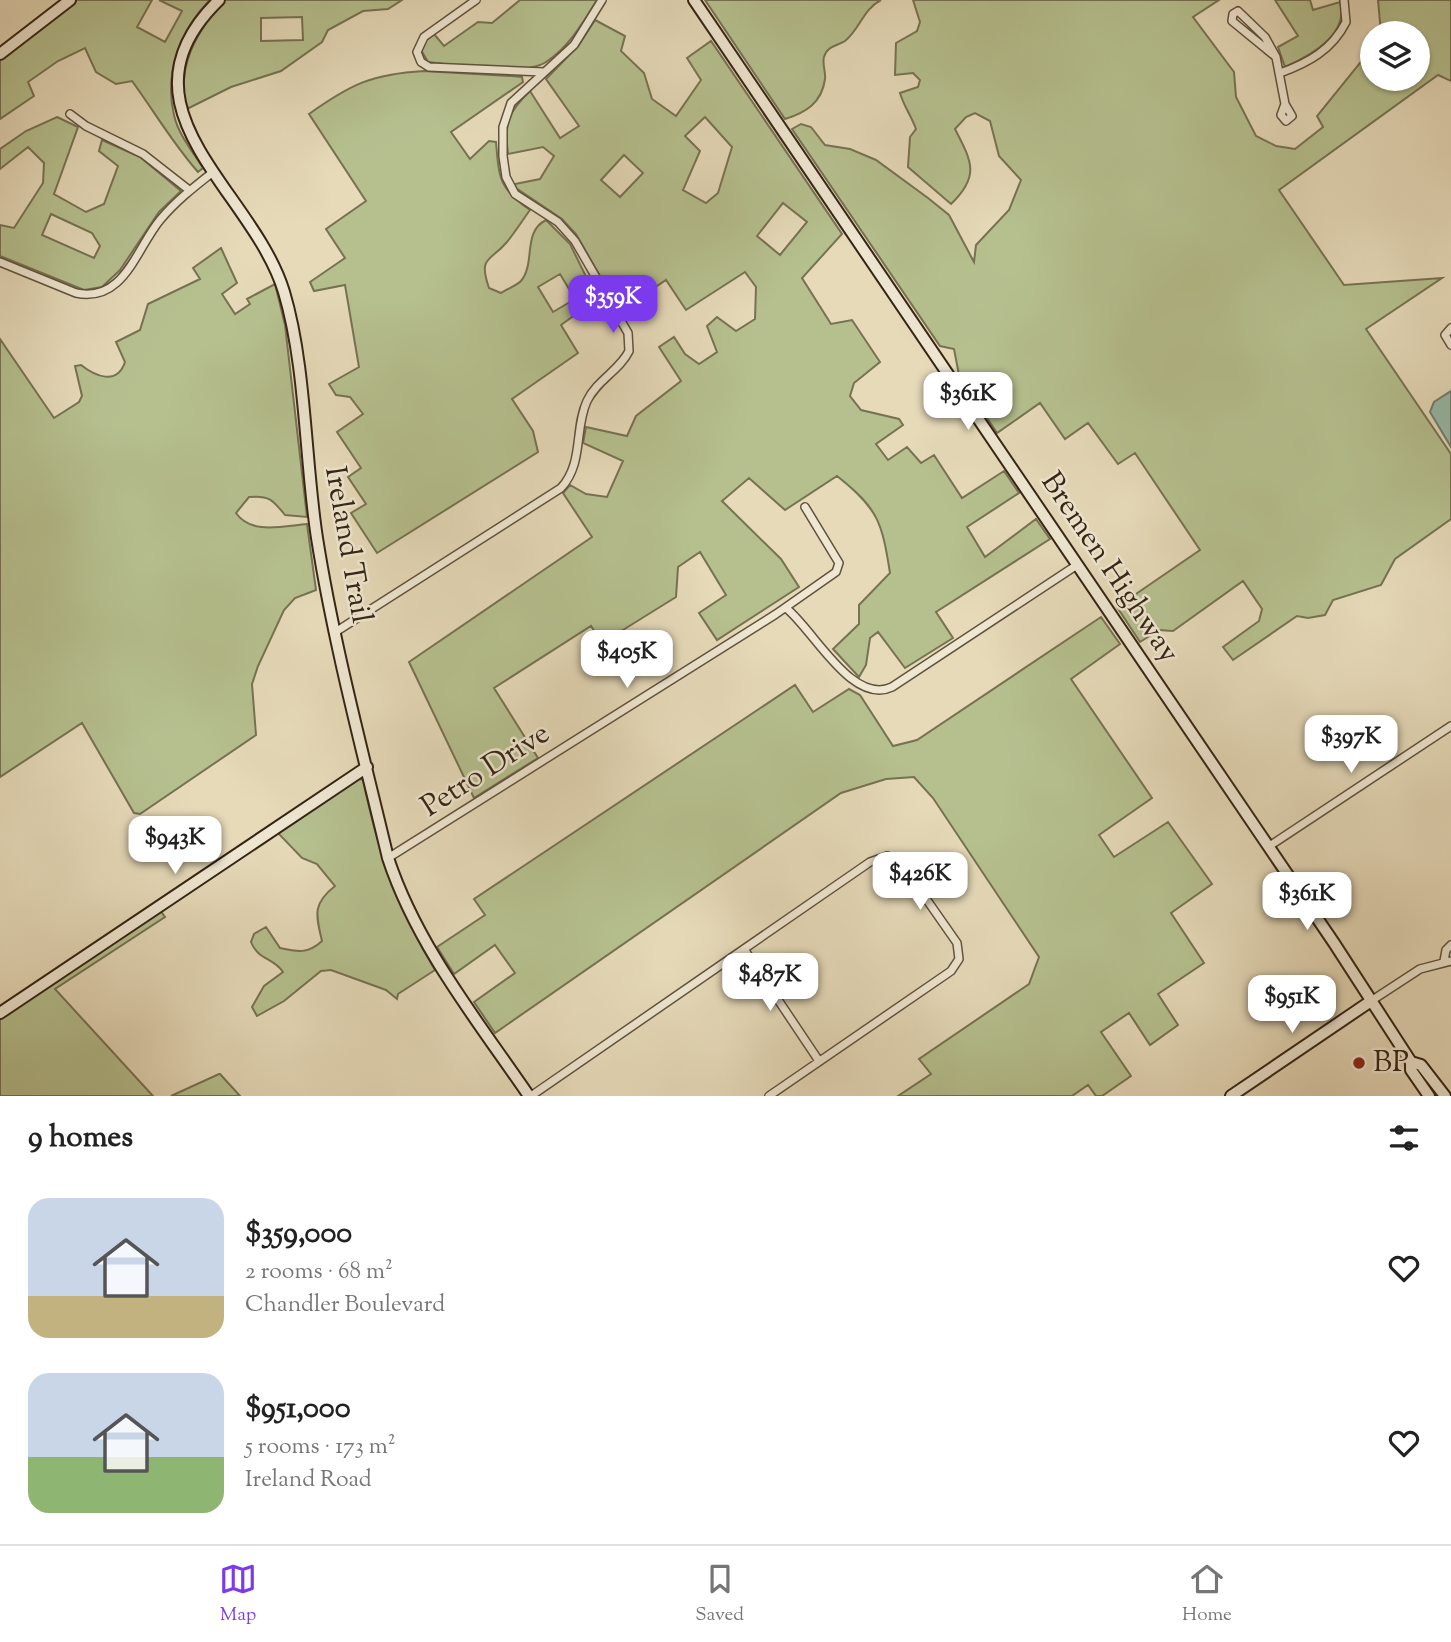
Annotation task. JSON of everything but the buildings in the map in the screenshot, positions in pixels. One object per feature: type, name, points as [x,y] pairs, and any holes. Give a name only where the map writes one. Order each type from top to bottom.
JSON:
[{"type":"street","points":[[0,54],[70,0]]},
{"type":"street","name":"Ireland Trail","points":[[219,0],[190,37],[180,67],[180,110],[188,133],[259,236],[285,294],[318,540],[388,858],[405,904],[427,945],[530,1096]]},
{"type":"street","points":[[476,0],[424,37],[417,52],[421,62],[429,67],[545,72]]},
{"type":"street","points":[[337,631],[562,488],[574,466],[587,402],[597,385],[629,351],[628,333],[570,234],[558,222],[521,199],[506,177],[503,127],[507,109],[574,44],[602,0]]},
{"type":"street","name":"Bremen Highway","points":[[694,0],[1268,847],[1411,1062],[1411,1070],[1429,1096]]},
{"type":"street","points":[[1280,73],[1313,60],[1333,40],[1346,22],[1344,0]]},
{"type":"street","points":[[1276,57],[1232,21],[1233,13],[1241,13],[1260,31],[1276,57],[1285,104]]},
{"type":"street","points":[[70,114],[86,126],[143,154],[189,191]]},
{"type":"street","points":[[0,262],[76,293],[88,295],[106,291],[123,276],[159,220],[213,172]]},
{"type":"street","points":[[1451,328],[1441,334],[1451,345]]},
{"type":"street","name":"Petro Drive","points":[[388,858],[786,608],[836,572],[839,566],[805,507]]},
{"type":"street","points":[[786,608],[853,681],[878,691],[892,687],[1077,565]]},
{"type":"street","points":[[1268,847],[1451,726]]},
{"type":"street","points":[[0,1013],[367,767]]},
{"type":"street","points":[[530,1096],[870,862],[892,857],[908,869],[951,933],[959,948],[957,964],[951,971],[769,1096]]},
{"type":"street","points":[[1231,1096],[1420,969],[1448,961],[1446,950],[1451,945]]},
{"type":"street","points":[[744,948],[819,1061]]},
{"type":"street","name":"Bremen Highway","points":[[1411,1062],[1421,1065],[1446,1096]]},
{"type":"shaded area","points":[[77,0],[152,0],[137,27],[165,42],[182,11],[159,0],[210,0],[183,38],[173,68],[171,84],[176,122],[203,168],[198,172],[132,81],[116,84],[96,72],[85,48],[58,61],[28,82],[34,96],[0,119],[0,60]]},
{"type":"shaded area","points":[[223,0],[402,0],[388,9],[363,11],[328,30],[322,42],[281,71],[231,87],[185,110],[183,93],[187,63],[197,38]],"holes":[[[302,17],[303,40],[261,41],[261,18]]]},
{"type":"shaded area","points":[[520,0],[597,0],[568,42],[546,62],[522,69],[489,69],[428,62],[421,50],[425,41],[434,34],[444,46],[478,22],[492,23]]},
{"type":"shaded area","points":[[705,0],[881,0],[870,9],[845,41],[825,53],[825,79],[816,101],[806,110],[785,119]]},
{"type":"shaded area","points":[[913,0],[1219,0],[1193,17],[1234,72],[1236,97],[1256,136],[1276,146],[1295,149],[1323,127],[1317,116],[1360,63],[1360,91],[1416,91],[1279,190],[1344,285],[1442,278],[1366,329],[1451,454],[1451,519],[1395,559],[1381,585],[1333,600],[1325,615],[1308,618],[1297,616],[1233,660],[1223,647],[1259,621],[1262,609],[1243,581],[1173,631],[1159,630],[1140,642],[1117,607],[1200,550],[1135,453],[1118,464],[1088,423],[1065,439],[1040,403],[997,433],[959,375],[954,349],[940,346],[792,129],[801,124],[811,127],[825,145],[850,149],[876,160],[928,198],[949,215],[974,262],[976,245],[1009,210],[1021,180],[999,156],[990,121],[975,113],[966,117],[955,129],[966,151],[970,168],[966,185],[951,204],[908,167],[910,137],[916,129],[900,93],[918,87],[920,80],[913,73],[895,75],[896,43],[917,31],[920,22]]},
{"type":"shaded area","points":[[1275,0],[1310,0],[1313,10],[1340,2],[1342,14],[1339,25],[1326,43],[1285,67],[1278,47],[1298,36]]},
{"type":"shaded area","points":[[1378,0],[1451,0],[1451,81],[1438,75],[1430,81],[1430,21],[1380,21]]},
{"type":"shaded area","points":[[595,20],[625,36],[621,51],[644,73],[652,99],[676,116],[701,80],[687,58],[711,41],[842,234],[802,278],[831,324],[852,320],[880,362],[854,383],[850,396],[861,410],[899,419],[903,425],[876,444],[888,460],[907,447],[921,463],[934,455],[962,498],[1004,471],[1019,493],[967,527],[985,557],[1036,519],[1050,539],[936,612],[953,638],[905,668],[878,632],[870,638],[866,665],[859,677],[833,649],[859,624],[859,605],[890,573],[881,529],[876,518],[862,498],[837,476],[785,510],[749,478],[722,501],[781,559],[799,587],[717,640],[699,613],[726,595],[700,552],[678,567],[676,597],[602,643],[591,626],[494,688],[538,758],[474,798],[409,662],[592,537],[563,493],[570,485],[586,494],[607,497],[623,461],[583,443],[586,427],[627,436],[636,416],[681,381],[659,347],[674,337],[685,354],[699,364],[717,352],[707,326],[717,317],[736,331],[755,319],[756,287],[745,272],[686,310],[666,280],[620,311],[576,234],[562,219],[516,188],[515,184],[540,179],[554,156],[543,147],[508,154],[507,126],[512,112],[530,91],[560,138],[579,126],[546,79],[578,46]],"holes":[[[705,117],[732,147],[718,193],[706,203],[683,190],[700,151],[685,136]],[[624,155],[643,173],[620,197],[601,180]],[[783,203],[807,222],[780,255],[757,236]]]},
{"type":"shaded area","points":[[406,72],[522,77],[523,82],[451,132],[470,159],[489,141],[496,142],[498,165],[506,189],[530,210],[507,242],[485,265],[489,288],[501,293],[521,281],[528,266],[534,232],[546,220],[570,244],[597,299],[561,325],[578,353],[512,399],[533,431],[538,452],[377,553],[351,513],[366,504],[348,477],[361,468],[337,432],[363,414],[350,397],[336,395],[329,384],[359,367],[345,285],[314,291],[310,282],[345,258],[326,229],[366,201],[309,114],[363,82]],"holes":[[[560,274],[575,299],[553,312],[538,287]]]},
{"type":"shaded area","points":[[57,117],[78,127],[54,194],[86,212],[104,204],[118,166],[99,151],[102,140],[140,157],[181,191],[159,212],[120,270],[102,287],[84,290],[0,256],[0,225],[14,228],[43,183],[44,163],[28,147],[0,169],[0,149],[26,131]],"holes":[[[51,214],[92,233],[100,246],[94,258],[42,235]]]},
{"type":"shaded area","points":[[221,248],[237,283],[222,294],[235,314],[250,304],[247,299],[275,284],[285,325],[307,517],[285,515],[274,502],[261,497],[249,497],[236,513],[242,520],[259,527],[307,524],[316,590],[295,598],[284,610],[258,666],[252,684],[256,735],[140,814],[134,813],[82,723],[0,777],[0,339],[54,418],[79,402],[82,396],[75,366],[81,365],[105,377],[117,374],[125,362],[116,342],[140,330],[148,304],[200,279],[193,268]]},
{"type":"shaded area","points":[[1451,391],[1451,447],[1430,412],[1434,402]]},
{"type":"shaded area","points":[[1101,617],[1120,644],[1071,679],[1152,798],[1099,835],[1114,857],[1168,822],[1212,884],[1171,913],[1204,963],[1158,994],[1178,1025],[1150,1045],[1129,1013],[1101,1032],[1131,1076],[1102,1096],[1096,1096],[1088,1085],[1072,1096],[898,1096],[931,1074],[919,1059],[1029,984],[1039,957],[933,798],[914,777],[886,779],[841,793],[495,1033],[474,1002],[515,973],[495,945],[454,974],[437,947],[485,915],[474,899],[795,685],[813,712],[849,689],[860,695],[893,746],[917,740]]},
{"type":"shaded area","points":[[357,778],[363,780],[390,878],[435,970],[398,994],[397,999],[386,990],[331,970],[321,971],[284,1001],[257,1016],[252,1007],[264,986],[283,972],[254,948],[251,942],[254,934],[266,927],[280,948],[298,951],[312,948],[322,941],[317,917],[319,904],[335,886],[317,864],[302,858],[276,831]]},
{"type":"shaded area","points":[[160,910],[165,917],[55,989],[153,1096],[0,1096],[0,1019]]},
{"type":"shaded area","points":[[219,1074],[240,1096],[171,1096]]},
{"type":"place","name":"BP","points":[[1359,1063]]}]
